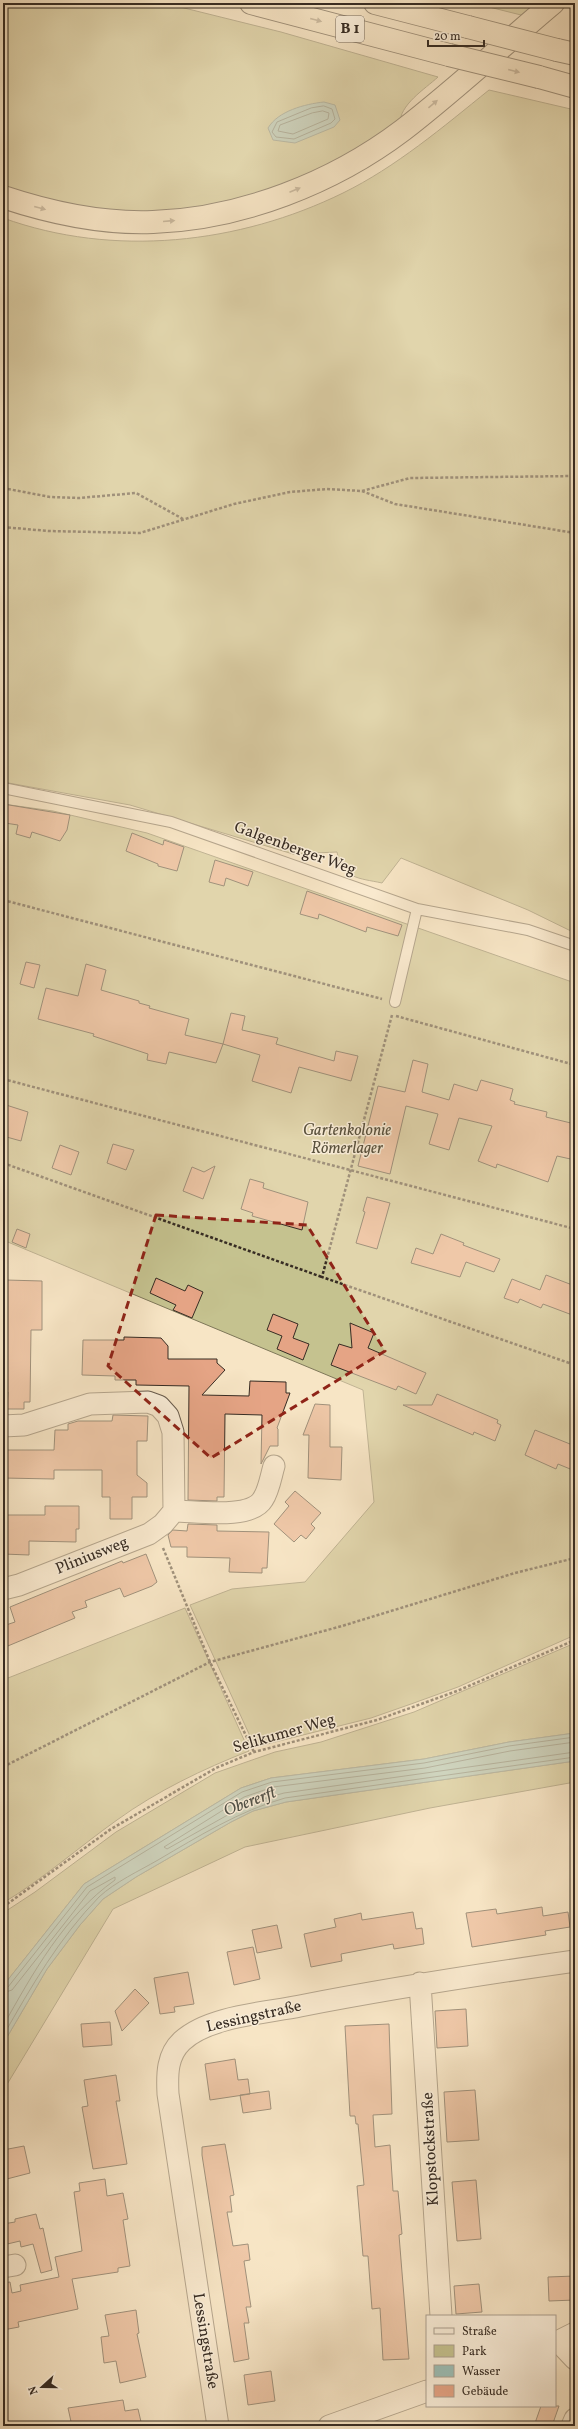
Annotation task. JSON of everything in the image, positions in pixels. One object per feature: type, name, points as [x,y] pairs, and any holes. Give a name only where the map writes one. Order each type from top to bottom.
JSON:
[{"type":"highway","name":"B 1","points":[[251,3],[575,87]]},
{"type":"highway","name":"B 1","points":[[375,3],[566,52]]},
{"type":"highway","points":[[3,197],[75,216],[153,222],[214,214],[272,200],[341,168],[403,130],[553,3]]},
{"type":"street","points":[[3,1426],[24,1425],[90,1404],[148,1402],[159,1406],[168,1416],[173,1432],[174,1511],[234,1512],[250,1509],[264,1499],[274,1466]]},
{"type":"street","name":"Pliniusweg","points":[[3,1589],[19,1585],[156,1530],[174,1511]]},
{"type":"street","name":"Lessingstraße","points":[[218,2426],[168,2094],[167,2075],[171,2056],[182,2040],[192,2033],[214,2024],[420,1983],[575,1961]]},
{"type":"street","name":"Klopstockstraße","points":[[420,1983],[441,2315]]},
{"type":"street","points":[[563,2339],[575,2359]]},
{"type":"street","points":[[329,2426],[426,2391]]},
{"type":"street","points":[[572,2426],[575,2419]]},
{"type":"lane","name":"Galgenberger Weg","points":[[3,788],[171,822],[417,909],[472,918],[528,930],[575,946]]},
{"type":"lane","points":[[395,1002],[417,909]]},
{"type":"path","points":[[362,491],[410,478],[575,476]]},
{"type":"path","points":[[3,488],[35,495],[79,498],[136,493],[183,519]]},
{"type":"path","points":[[3,527],[48,531],[140,532],[234,504],[290,492],[327,489],[362,491],[395,504],[575,533]]},
{"type":"path","points":[[3,900],[395,1002],[322,1277]]},
{"type":"path","points":[[392,1015],[575,1065]]},
{"type":"path","points":[[3,1079],[575,1229]]},
{"type":"path","points":[[3,1164],[575,1365]]},
{"type":"path","points":[[156,1530],[210,1662],[254,1752]]},
{"type":"path","points":[[3,1767],[210,1662],[350,1624],[515,1573],[575,1558]]},
{"type":"path","name":"Selikumer Weg","points":[[3,1908],[111,1829],[216,1768],[254,1752],[377,1720],[457,1691],[575,1640]]},
{"type":"highlighted area","points":[[156,1215],[307,1225],[385,1351],[211,1458],[108,1366]]},
{"type":"green space","points":[[3,3],[164,3],[281,32],[438,77],[408,104],[401,117],[400,124],[303,180],[229,203],[168,211],[117,212],[74,207],[3,188]]},
{"type":"green space","points":[[473,3],[545,3],[529,17]]},
{"type":"green space","points":[[489,90],[575,110],[575,933],[528,910],[401,858],[382,883],[359,878],[347,872],[339,861],[337,852],[293,854],[130,805],[3,782],[3,218],[45,231],[88,238],[132,241],[176,240],[219,234],[262,224],[303,210],[363,183],[419,146]]},
{"type":"green space","name":"Gartenkolonie Römerlager","points":[[3,804],[53,811],[147,833],[575,983],[575,1635],[458,1687],[371,1718],[255,1747],[190,1605],[232,1589],[305,1582],[374,1502],[363,1390],[3,1240]]},
{"type":"green space","points":[[185,1608],[249,1751],[198,1773],[164,1790],[132,1809],[47,1873],[3,1903],[3,1680]]},
{"type":"green space","points":[[575,1643],[575,1733],[509,1742],[424,1759],[271,1778],[241,1788],[84,1884],[3,1986],[3,1913],[35,1892],[116,1832],[215,1773],[275,1752],[321,1742],[414,1712]]},
{"type":"green space","points":[[575,1761],[575,1782],[430,1808],[245,1847],[113,1909],[3,2091],[3,2044],[47,1969],[80,1925],[103,1899],[136,1877],[231,1822],[253,1811],[286,1802]]},
{"type":"water","points":[[324,102],[335,105],[340,120],[334,127],[295,143],[273,140],[268,128],[278,117],[293,109]]},
{"type":"water","name":"Obererft","points":[[575,1733],[575,1761],[286,1802],[253,1811],[231,1822],[136,1877],[103,1899],[80,1925],[47,1969],[3,2044],[3,1986],[84,1884],[241,1788],[271,1778],[424,1759],[509,1742]]},
{"type":"building","points":[[3,804],[70,815],[67,830],[60,841],[32,832],[30,838],[16,834],[18,825],[5,823],[6,819],[3,819]]},
{"type":"building","points":[[132,833],[163,845],[164,840],[184,847],[177,871],[158,866],[158,864],[126,851]]},
{"type":"building","points":[[215,860],[253,872],[248,886],[226,878],[224,886],[209,882]]},
{"type":"building","points":[[307,891],[402,925],[398,936],[367,927],[366,932],[319,914],[318,919],[300,914]]},
{"type":"building","points":[[26,962],[40,965],[34,988],[20,984]]},
{"type":"building","points":[[86,964],[106,970],[101,990],[139,1001],[139,1003],[150,1006],[149,1008],[189,1019],[185,1035],[223,1044],[216,1063],[169,1052],[166,1064],[147,1060],[148,1054],[93,1036],[94,1034],[38,1019],[46,988],[78,996]]},
{"type":"building","points":[[231,1013],[245,1016],[242,1030],[278,1038],[276,1044],[334,1061],[336,1051],[358,1056],[351,1081],[299,1067],[291,1093],[252,1081],[260,1055],[223,1044]]},
{"type":"building","points":[[413,1060],[428,1064],[422,1092],[449,1100],[454,1084],[477,1091],[481,1080],[513,1089],[510,1100],[515,1102],[514,1104],[547,1112],[546,1117],[575,1124],[575,1160],[557,1156],[548,1182],[497,1164],[496,1168],[478,1161],[492,1126],[459,1118],[449,1150],[429,1144],[438,1114],[406,1106],[390,1174],[358,1166],[378,1086],[405,1092]]},
{"type":"building","points":[[3,1104],[28,1112],[21,1141],[3,1136]]},
{"type":"building","points":[[113,1144],[134,1150],[126,1170],[107,1163]]},
{"type":"building","points":[[60,1145],[79,1152],[71,1175],[52,1168]]},
{"type":"building","points":[[215,1166],[203,1199],[183,1191],[192,1167],[204,1172]]},
{"type":"building","points":[[250,1179],[264,1183],[263,1188],[308,1202],[302,1230],[252,1216],[253,1213],[241,1209]]},
{"type":"building","points":[[367,1197],[390,1203],[377,1249],[356,1243],[365,1212],[363,1211]]},
{"type":"building","points":[[17,1229],[30,1234],[26,1248],[12,1242]]},
{"type":"building","points":[[441,1234],[464,1243],[463,1245],[500,1259],[494,1272],[466,1262],[460,1277],[411,1263],[416,1248],[433,1254]]},
{"type":"building","points":[[546,1275],[575,1286],[575,1316],[543,1304],[541,1308],[520,1299],[518,1303],[504,1298],[512,1279],[540,1290]]},
{"type":"building","points":[[156,1278],[185,1291],[188,1285],[203,1292],[192,1318],[173,1310],[176,1305],[150,1293]]},
{"type":"building","points":[[6,1280],[42,1281],[42,1330],[31,1330],[30,1402],[24,1402],[24,1409],[7,1409],[8,1392],[3,1392]]},
{"type":"building","points":[[273,1314],[298,1324],[293,1338],[309,1344],[303,1360],[277,1349],[282,1336],[267,1330]]},
{"type":"building","points":[[350,1323],[374,1333],[368,1348],[426,1373],[416,1394],[398,1386],[396,1390],[331,1365],[339,1344],[352,1348]]},
{"type":"building","points":[[124,1337],[161,1338],[168,1346],[168,1359],[217,1359],[217,1363],[225,1370],[202,1395],[249,1396],[250,1381],[286,1382],[286,1393],[290,1393],[277,1428],[278,1446],[270,1446],[261,1464],[262,1415],[225,1414],[224,1497],[217,1497],[217,1501],[188,1500],[189,1386],[136,1385],[136,1380],[115,1380],[115,1376],[82,1375],[83,1340],[124,1340]]},
{"type":"building","points":[[437,1394],[498,1420],[497,1423],[501,1425],[495,1441],[474,1432],[473,1435],[403,1405],[432,1405]]},
{"type":"building","points":[[315,1404],[330,1405],[330,1447],[342,1447],[341,1480],[308,1478],[309,1435],[303,1435]]},
{"type":"building","points":[[113,1415],[148,1416],[147,1441],[137,1441],[137,1475],[147,1483],[147,1497],[132,1497],[132,1519],[110,1519],[110,1497],[102,1497],[102,1470],[54,1470],[54,1479],[3,1478],[3,1450],[54,1450],[55,1430],[68,1430],[68,1424],[78,1421],[112,1421]]},
{"type":"building","points":[[535,1430],[575,1446],[575,1471],[558,1464],[556,1469],[525,1455]]},
{"type":"building","points":[[295,1491],[321,1513],[311,1524],[315,1528],[306,1539],[301,1535],[294,1542],[274,1524],[289,1506],[285,1502]]},
{"type":"building","points":[[45,1506],[79,1506],[79,1529],[76,1529],[76,1542],[29,1541],[29,1555],[3,1554],[3,1515],[45,1515]]},
{"type":"building","points":[[188,1524],[217,1525],[217,1531],[269,1532],[267,1568],[262,1568],[262,1573],[229,1572],[230,1558],[187,1557],[187,1547],[171,1547],[168,1535],[173,1530],[187,1531]]},
{"type":"building","points":[[146,1554],[157,1582],[152,1586],[124,1597],[120,1588],[85,1601],[87,1607],[72,1612],[75,1618],[3,1648],[3,1626],[15,1622],[10,1607],[122,1561],[123,1563]]},
{"type":"building","points":[[542,1907],[543,1916],[568,1912],[570,1927],[545,1931],[546,1935],[472,1947],[466,1913],[496,1909],[497,1914]]},
{"type":"building","points":[[413,1912],[416,1929],[422,1928],[424,1944],[394,1949],[393,1944],[341,1954],[342,1961],[311,1967],[304,1934],[336,1927],[334,1919],[361,1913],[362,1920]]},
{"type":"building","points":[[277,1925],[282,1948],[257,1953],[252,1930]]},
{"type":"building","points":[[253,1947],[260,1979],[234,1985],[227,1952]]},
{"type":"building","points":[[188,1972],[194,2004],[174,2007],[175,2012],[160,2014],[154,1978]]},
{"type":"building","points":[[135,1989],[149,2003],[122,2031],[115,2011]]},
{"type":"building","points":[[466,2009],[468,2046],[437,2048],[435,2011]]},
{"type":"building","points":[[110,2022],[112,2045],[83,2047],[81,2024]]},
{"type":"building","points":[[389,2024],[392,2114],[373,2115],[375,2147],[390,2145],[393,2191],[398,2191],[402,2234],[399,2235],[409,2359],[383,2360],[380,2308],[372,2309],[368,2256],[363,2256],[357,2186],[364,2185],[358,2124],[356,2124],[355,2116],[350,2116],[345,2026]]},
{"type":"building","points":[[235,2059],[238,2080],[248,2079],[250,2094],[210,2100],[205,2064]]},
{"type":"building","points":[[116,2075],[120,2101],[116,2101],[127,2164],[93,2169],[82,2107],[88,2106],[84,2080]]},
{"type":"building","points":[[475,2090],[479,2140],[447,2142],[444,2092]]},
{"type":"building","points":[[269,2091],[271,2109],[243,2113],[240,2095]]},
{"type":"building","points":[[225,2144],[234,2195],[230,2196],[232,2212],[227,2212],[233,2246],[248,2244],[250,2260],[244,2261],[251,2307],[246,2307],[249,2323],[244,2323],[249,2359],[234,2362],[202,2155],[202,2147]]},
{"type":"building","points":[[24,2146],[30,2173],[3,2180],[3,2150]]},
{"type":"building","points":[[105,2179],[107,2196],[123,2193],[128,2219],[123,2220],[130,2266],[118,2268],[118,2272],[72,2279],[78,2309],[18,2322],[19,2327],[3,2330],[3,2283],[10,2282],[12,2293],[21,2291],[20,2285],[59,2277],[55,2257],[82,2251],[74,2192],[80,2191],[79,2183]]},
{"type":"building","points":[[476,2180],[481,2239],[457,2241],[452,2182]]},
{"type":"building","points":[[36,2214],[40,2229],[43,2228],[52,2270],[41,2273],[33,2244],[21,2247],[20,2241],[3,2245],[3,2224],[15,2222],[15,2219]]},
{"type":"building","points":[[575,2276],[575,2300],[549,2301],[548,2277]]},
{"type":"building","points":[[479,2284],[482,2312],[456,2314],[454,2286]]},
{"type":"building","points":[[136,2310],[139,2333],[137,2334],[146,2377],[120,2383],[116,2361],[104,2363],[101,2337],[109,2336],[105,2315]]},
{"type":"building","points":[[271,2371],[275,2401],[248,2405],[244,2375]]},
{"type":"building","points":[[123,2400],[125,2411],[138,2409],[142,2426],[72,2426],[68,2408]]},
{"type":"building","points":[[559,2406],[552,2426],[534,2426],[541,2407]]}]
